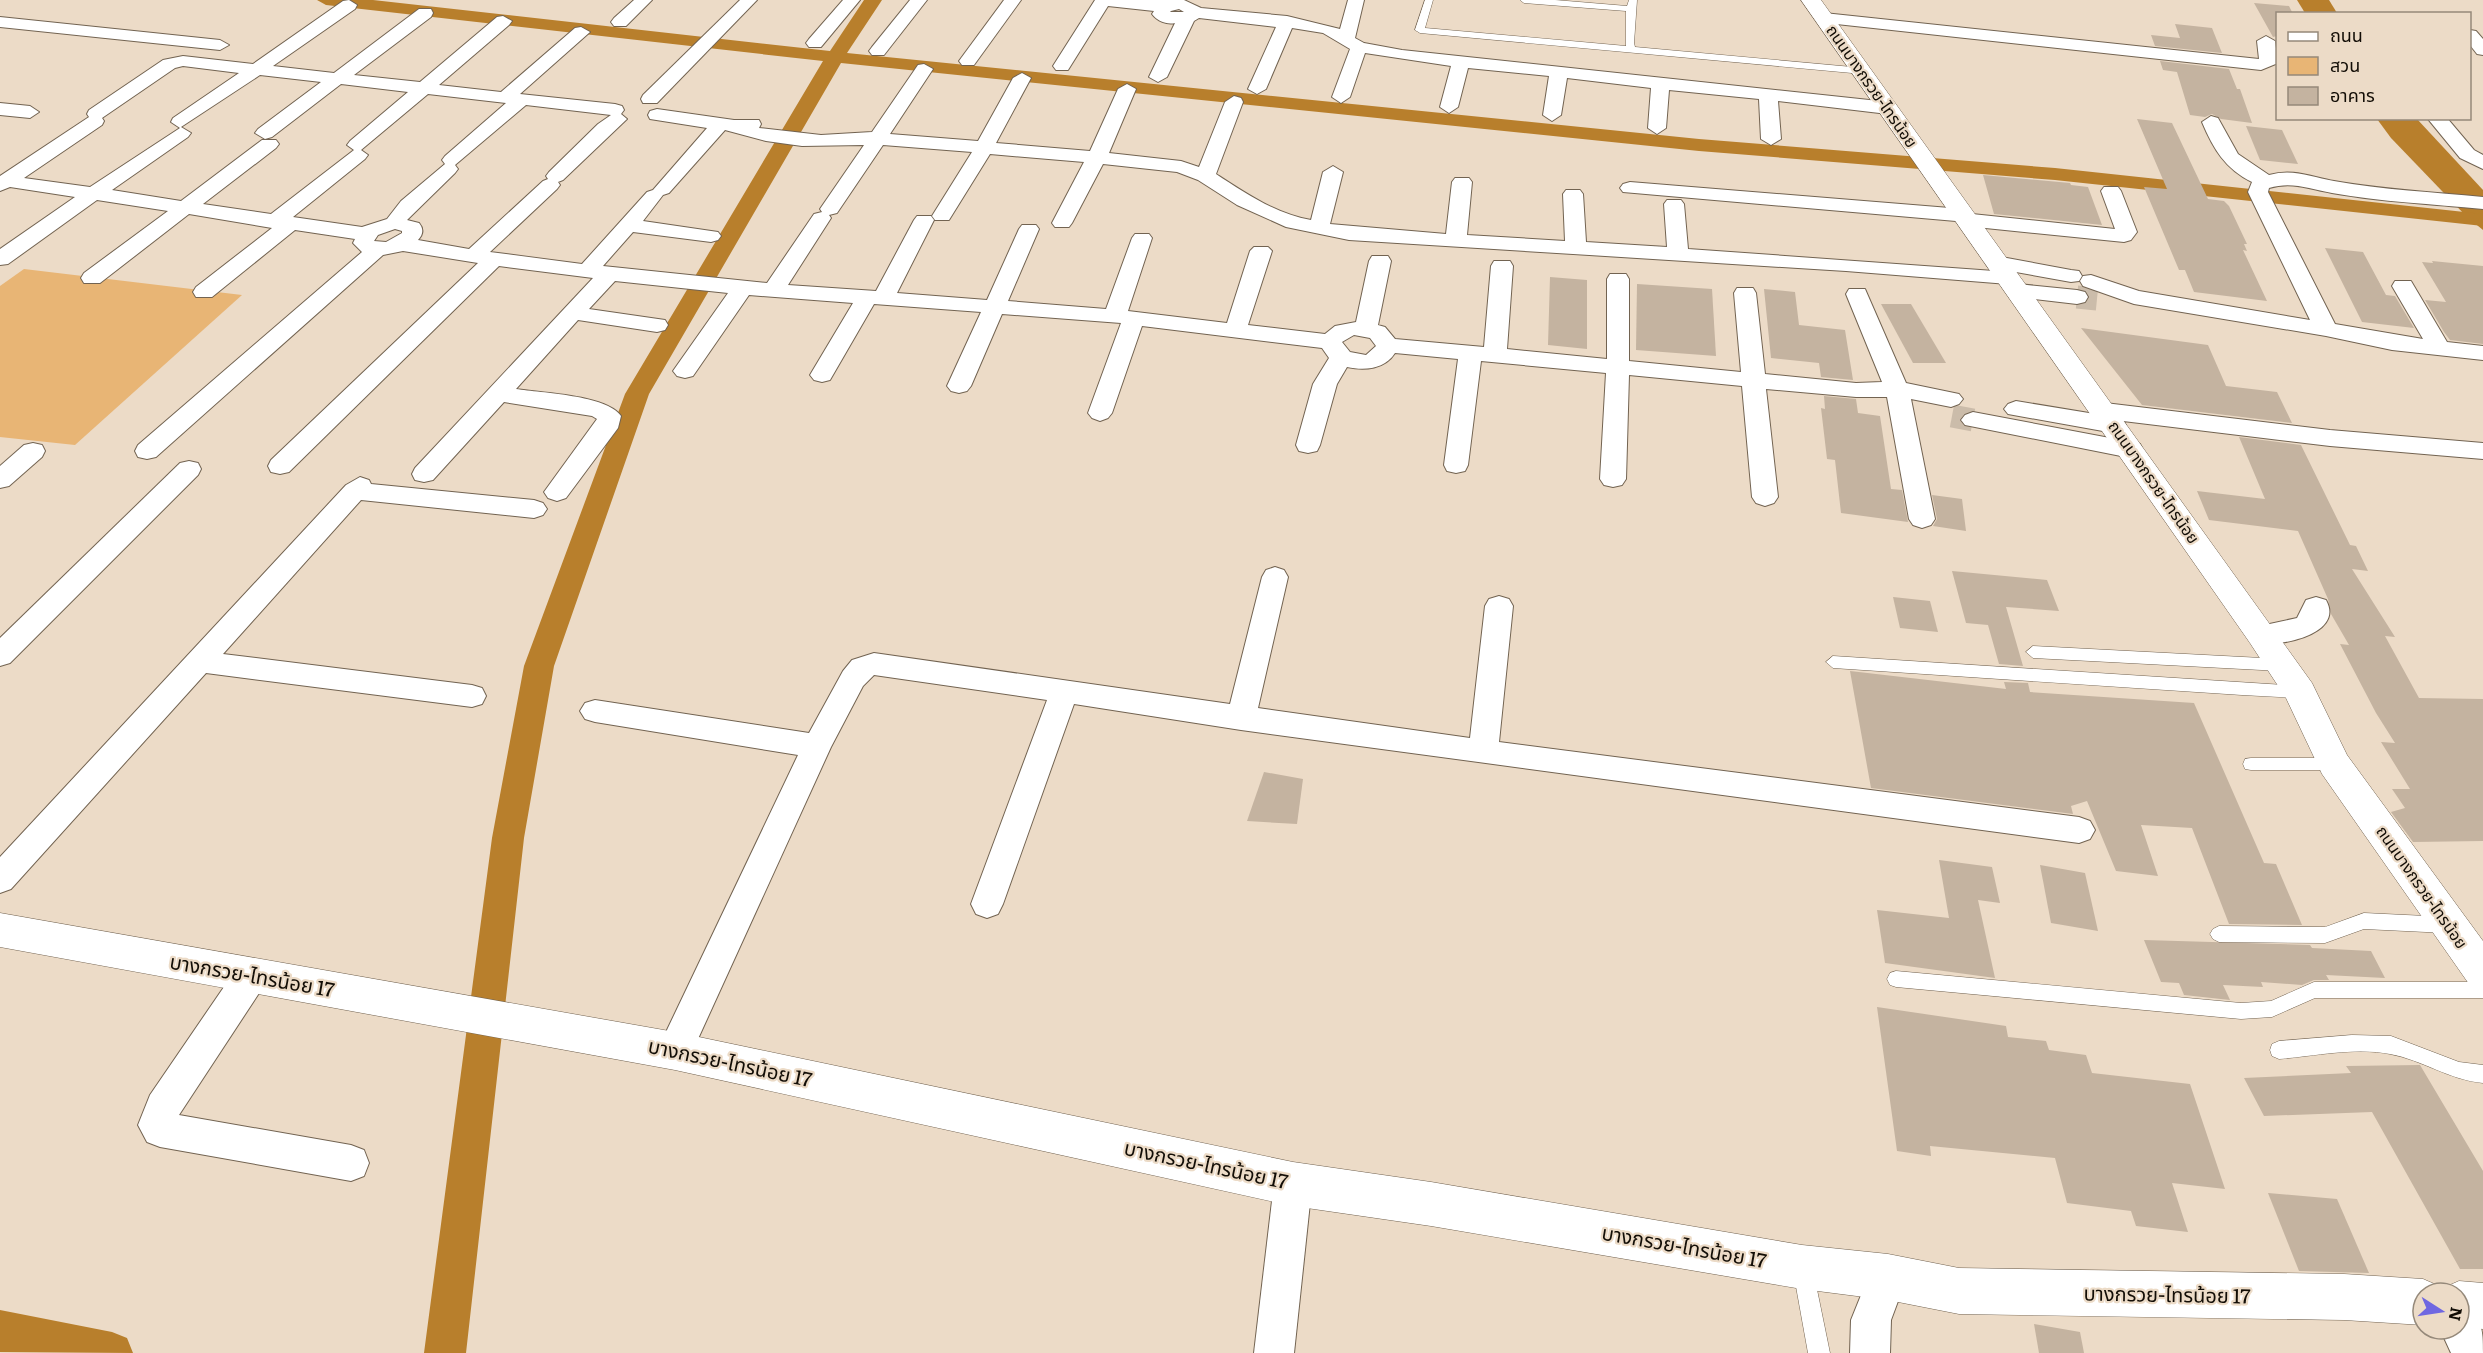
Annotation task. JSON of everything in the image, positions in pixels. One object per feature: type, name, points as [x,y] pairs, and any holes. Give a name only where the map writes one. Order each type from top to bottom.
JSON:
[{"type":"street","points":[[620,22],[644,0]]},
{"type":"street","points":[[654,107],[701,47],[749,0]]},
{"type":"street","points":[[815,43],[852,0]]},
{"type":"street","points":[[878,51],[919,0]]},
{"type":"street","points":[[968,61],[1013,0]]},
{"type":"street","points":[[1062,66],[1103,0],[1188,6],[1190,15],[1158,77]]},
{"type":"street","points":[[1249,16],[1258,0]]},
{"type":"street","points":[[1341,98],[1353,43],[1356,0]]},
{"type":"street","name":"ถนนบางกรวย-ไทรน้อย","points":[[1811,0],[2261,635],[2300,692],[2334,764],[2483,972]]},
{"type":"street","points":[[0,259],[94,195],[256,68],[349,5]]},
{"type":"street","points":[[92,278],[339,79],[425,13]]},
{"type":"street","points":[[1190,15],[1249,16],[1287,21],[1328,29],[1353,43],[1461,62],[1888,108]]},
{"type":"street","points":[[1824,18],[2261,65],[2269,62],[2266,41]]},
{"type":"street","points":[[204,292],[425,89],[503,21]]},
{"type":"street","points":[[1257,89],[1287,21]]},
{"type":"street","points":[[0,22],[231,46]]},
{"type":"street","points":[[394,223],[408,205],[581,32]]},
{"type":"street","points":[[2471,37],[2483,50]]},
{"type":"street","points":[[3,183],[173,63],[188,61],[513,99],[617,115]]},
{"type":"street","points":[[1449,107],[1461,62]]},
{"type":"street","points":[[775,288],[924,69]]},
{"type":"street","points":[[1552,115],[1559,72]]},
{"type":"street","points":[[822,375],[875,297],[984,148],[1022,78]]},
{"type":"street","points":[[1657,128],[1660,84]]},
{"type":"street","points":[[1062,223],[1097,157],[1127,89]]},
{"type":"street","points":[[1768,96],[1772,139]]},
{"type":"street","points":[[280,466],[484,257],[629,101],[727,125],[753,134],[777,130],[825,134],[852,141],[875,139],[1097,157],[1181,167],[1204,176],[1265,212],[1293,223],[1319,229],[1456,242],[2008,277],[2326,329],[2392,344],[2483,353]]},
{"type":"street","points":[[1204,176],[1234,102]]},
{"type":"street","points":[[0,109],[30,112]]},
{"type":"street","points":[[2438,120],[2467,154],[2483,163]]},
{"type":"street","points":[[2211,122],[2225,153],[2263,191],[2326,329]]},
{"type":"street","points":[[424,474],[573,313],[629,225],[658,192],[727,125]]},
{"type":"street","points":[[1319,229],[1333,172]]},
{"type":"street","points":[[2263,191],[2282,178],[2304,179],[2332,187],[2436,192],[2483,189]]},
{"type":"street","points":[[1456,242],[1462,182]]},
{"type":"street","points":[[3,183],[281,223],[372,242],[401,244],[598,273],[693,284],[775,288],[1124,317],[1235,331],[1336,350],[1353,362],[1378,359],[1386,352],[1388,345]]},
{"type":"street","points":[[1630,188],[1964,217],[2124,236],[2127,232],[2111,191]]},
{"type":"street","points":[[2436,192],[2483,203]]},
{"type":"street","points":[[1573,194],[1576,249]]},
{"type":"street","points":[[1674,204],[1678,256]]},
{"type":"street","points":[[147,452],[372,242],[375,228],[394,223],[408,224],[414,231],[401,244]]},
{"type":"street","points":[[629,225],[711,236]]},
{"type":"street","points":[[959,386],[1029,229]]},
{"type":"street","points":[[1100,413],[1142,238]]},
{"type":"street","points":[[1235,331],[1261,251]]},
{"type":"street","points":[[1366,328],[1380,261]]},
{"type":"street","points":[[1495,356],[1502,266]]},
{"type":"street","points":[[2008,277],[2084,288]]},
{"type":"street","points":[[1613,479],[1618,366],[1618,279]]},
{"type":"street","points":[[2403,286],[2440,349]]},
{"type":"street","points":[[685,371],[743,287]]},
{"type":"street","points":[[1744,293],[1765,497]]},
{"type":"street","points":[[1857,294],[1899,397],[1922,519]]},
{"type":"street","points":[[573,313],[657,325]]},
{"type":"street","points":[[1308,446],[1336,350],[1335,335],[1343,330],[1366,328],[1377,332],[1388,345],[1856,390],[1962,409],[2131,450]]},
{"type":"street","points":[[1456,465],[1470,353]]},
{"type":"street","points":[[498,394],[598,409],[609,416],[609,422],[557,492]]},
{"type":"street","points":[[1962,409],[2109,418],[2483,451]]},
{"type":"street","points":[[0,480],[33,451]]},
{"type":"street","points":[[0,656],[189,469]]},
{"type":"street","points":[[0,879],[197,661],[358,488],[534,509]]},
{"type":"street","points":[[1241,719],[1275,577]]},
{"type":"street","points":[[1483,752],[1499,606]]},
{"type":"street","points":[[2261,635],[2305,627],[2314,619],[2316,607]]},
{"type":"street","points":[[197,661],[472,696]]},
{"type":"street","points":[[675,1051],[817,746],[853,679],[862,668],[874,664],[1241,719],[2079,830]]},
{"type":"street","points":[[987,904],[1064,692]]},
{"type":"street","points":[[595,711],[817,746]]},
{"type":"street","name":"บางกรวย-ไทรน้อย 17","points":[[0,930],[675,1051],[1293,1184],[1431,1204],[1802,1267],[1888,1277],[1959,1291],[2332,1297],[2411,1301]]},
{"type":"street","points":[[251,976],[162,1107],[156,1125],[160,1129],[351,1163]]},
{"type":"street","points":[[1274,1353],[1293,1184]]},
{"type":"street","points":[[1870,1353],[1871,1320],[1888,1277]]},
{"type":"lane","points":[[1429,0],[1420,30],[1863,71]]},
{"type":"lane","points":[[1524,0],[1632,4],[1629,46],[1638,50]]},
{"type":"lane","points":[[2033,652],[2281,665]]},
{"type":"lane","points":[[1833,662],[1938,667],[2185,688],[2300,692]]},
{"type":"lane","points":[[2251,764],[2334,764]]},
{"type":"lane","points":[[2219,934],[2325,934],[2364,921],[2448,925]]},
{"type":"lane","points":[[1896,979],[2241,1011],[2272,1009],[2314,990],[2483,990]]},
{"type":"lane","points":[[2279,1050],[2389,1045],[2420,1055],[2454,1071],[2483,1074]]},
{"type":"lane","points":[[1802,1267],[1819,1353]]},
{"type":"green space","points":[[24,269],[242,295],[75,445],[0,437],[0,286]]},
{"type":"shaded area","points":[[2297,0],[2329,0],[2336,12],[2304,12]]},
{"type":"shaded area","points":[[2378,120],[2418,120],[2483,190],[2483,230],[2466,216],[2391,138]]},
{"type":"building","points":[[2254,3],[2289,6],[2292,12],[2276,12],[2276,36],[2273,37]]},
{"type":"building","points":[[2175,24],[2212,28],[2222,53],[2155,46],[2151,35],[2180,38]]},
{"type":"building","points":[[2160,61],[2229,69],[2237,89],[2240,89],[2252,123],[2221,119],[2212,114],[2205,117],[2190,115],[2177,72],[2163,70]]},
{"type":"building","points":[[2137,119],[2172,123],[2208,199],[2224,201],[2229,206],[2247,244],[2244,244],[2247,251],[2243,250],[2267,301],[2194,292],[2185,270],[2179,270],[2144,187],[2167,189]]},
{"type":"building","points":[[2246,126],[2282,130],[2298,164],[2260,160]]},
{"type":"building","points":[[1983,175],[2070,183],[2088,187],[2102,225],[1994,214]]},
{"type":"building","points":[[2325,248],[2363,252],[2386,295],[2395,296],[2414,328],[2362,322]]},
{"type":"building","points":[[2432,261],[2483,266],[2483,344],[2450,340],[2444,332],[2425,300],[2446,302],[2422,262],[2433,263]]},
{"type":"building","points":[[1550,277],[1587,280],[1587,349],[1548,345]]},
{"type":"building","points":[[1637,284],[1712,289],[1716,356],[1636,350]]},
{"type":"building","points":[[1764,289],[1795,292],[1799,325],[1845,330],[1853,380],[1821,377],[1819,363],[1771,358]]},
{"type":"building","points":[[1881,304],[1911,304],[1946,363],[1913,363]]},
{"type":"building","points":[[2081,328],[2208,345],[2226,386],[2277,392],[2292,423],[2142,405]]},
{"type":"building","points":[[1824,396],[1856,399],[1858,413],[1880,416],[1891,489],[1902,490],[1908,522],[1841,513],[1835,460],[1827,459],[1821,408],[1825,409]]},
{"type":"building","points":[[2239,437],[2301,445],[2350,545],[2356,546],[2368,571],[2352,569],[2395,637],[2385,636],[2419,698],[2483,699],[2483,841],[2413,842],[2391,812],[2405,808],[2392,789],[2410,789],[2381,742],[2395,743],[2376,713],[2340,644],[2349,645],[2331,614],[2328,599],[2298,531],[2209,520],[2197,491],[2265,499]]},
{"type":"building","points":[[1932,495],[1962,499],[1966,531],[1933,526],[1937,519]]},
{"type":"building","points":[[1952,571],[2047,580],[2059,611],[2006,607],[2023,666],[1999,664],[1988,625],[1966,623]]},
{"type":"building","points":[[1893,597],[1930,601],[1938,632],[1900,628]]},
{"type":"building","points":[[1850,671],[2006,689],[2004,682],[2028,683],[2030,692],[2194,703],[2264,863],[2276,864],[2302,925],[2229,924],[2192,828],[2141,825],[2158,876],[2116,871],[2087,801],[2071,806],[2073,814],[1871,788]]},
{"type":"building","points":[[1264,772],[1303,779],[1297,824],[1247,821]]},
{"type":"building","points":[[1939,860],[1992,867],[2000,903],[1978,900],[1995,978],[1885,963],[1877,910],[1949,918]]},
{"type":"building","points":[[2040,865],[2085,873],[2098,931],[2051,923]]},
{"type":"building","points":[[2144,940],[2310,945],[2312,948],[2371,951],[2385,978],[2326,975],[2329,980],[2314,980],[2302,985],[2261,982],[2263,987],[2223,985],[2230,1000],[2184,995],[2179,983],[2161,982]]},
{"type":"building","points":[[1877,1007],[2006,1026],[2008,1037],[2046,1041],[2049,1050],[2086,1055],[2092,1073],[2190,1084],[2225,1189],[2172,1183],[2188,1232],[2136,1226],[2131,1211],[2067,1203],[2055,1158],[1930,1146],[1931,1156],[1897,1151]]},
{"type":"building","points":[[2420,1065],[2483,1171],[2483,1269],[2460,1269],[2372,1112],[2264,1116],[2244,1078],[2351,1073],[2346,1066]]},
{"type":"building","points":[[2268,1193],[2337,1199],[2369,1273],[2299,1271]]},
{"type":"building","points":[[2034,1324],[2080,1332],[2084,1353],[2039,1353]]},
{"type":"waterway","points":[[326,0],[835,57]]},
{"type":"waterway","points":[[835,57],[873,0]]},
{"type":"waterway","points":[[445,1353],[508,838],[539,666],[637,394],[835,57]]},
{"type":"waterway","points":[[835,57],[1699,145],[2055,174],[2483,220]]},
{"type":"waterway","points":[[0,1331],[112,1353]]},
{"type":"tunnel","points":[[2077,297],[2097,299]]},
{"type":"tunnel","points":[[1952,416],[1973,420]]}]
